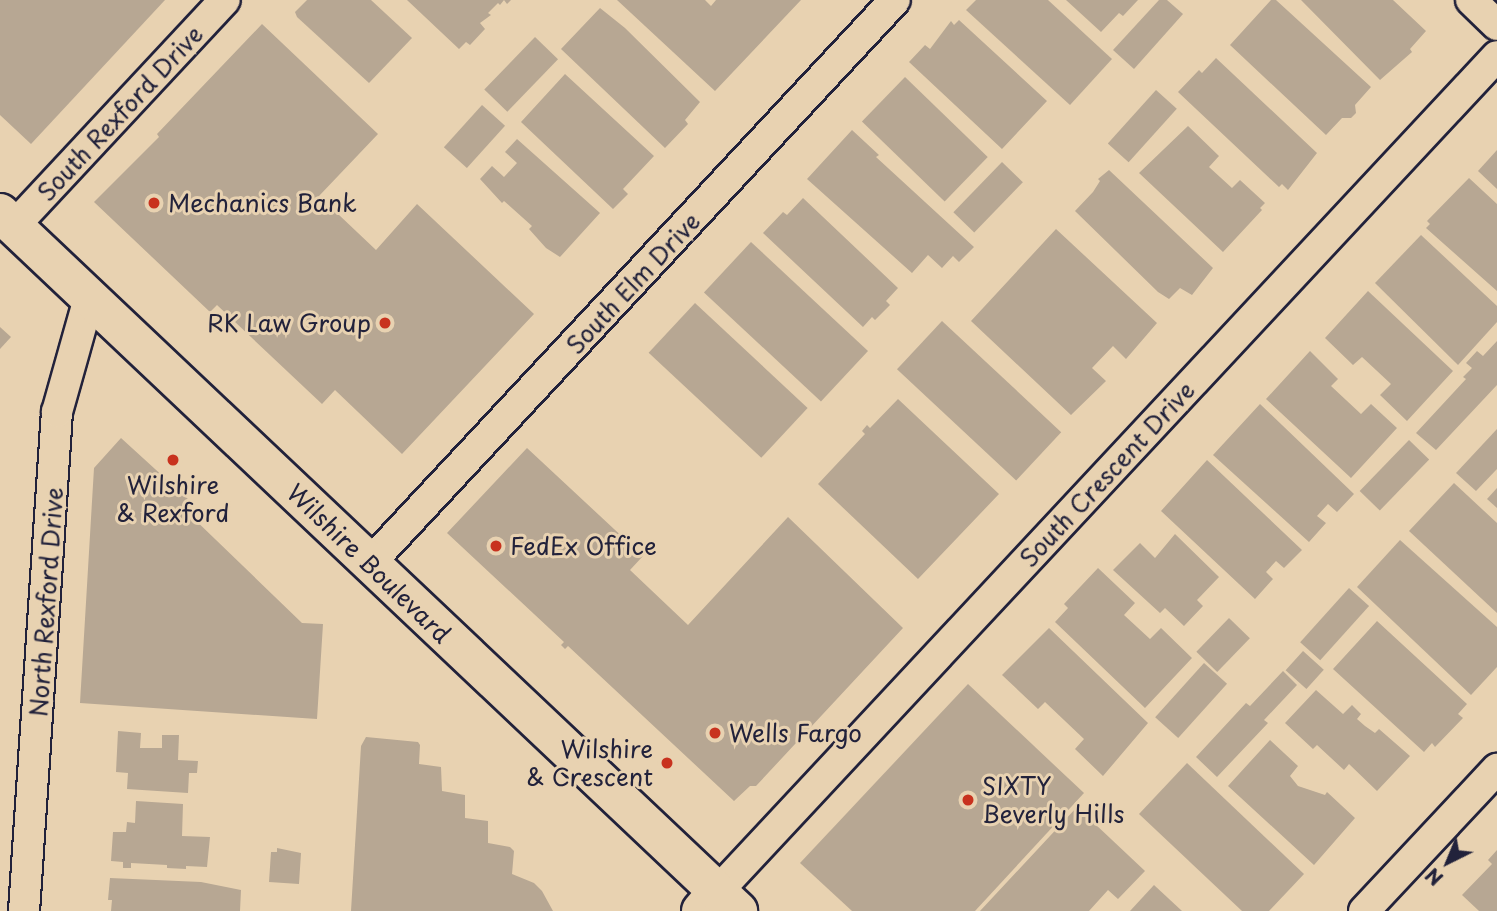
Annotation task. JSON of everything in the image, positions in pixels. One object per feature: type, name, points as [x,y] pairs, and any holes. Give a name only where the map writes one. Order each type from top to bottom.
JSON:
[{"type":"main road","name":"Wilshire Boulevard","points":[[7,220],[369,564],[719,905]]},
{"type":"street","name":"South Rexford Drive","points":[[7,220],[225,0]]},
{"type":"street","name":"South Elm Drive","points":[[369,564],[895,0]]},
{"type":"street","points":[[1471,0],[1497,24]]},
{"type":"street","name":"South Crescent Drive","points":[[719,905],[1497,56]]},
{"type":"street","name":"North Rexford Drive","points":[[24,911],[57,412],[89,298]]},
{"type":"street","points":[[1364,911],[1497,769]]},
{"type":"building","points":[[0,0],[165,0],[31,144],[0,115]]},
{"type":"building","points":[[307,0],[371,0],[412,38],[369,83],[297,17],[295,12]]},
{"type":"building","points":[[407,0],[504,0],[480,23],[485,29],[470,45],[466,42],[459,49]]},
{"type":"building","points":[[617,0],[705,0],[711,6],[716,0],[801,0],[715,91]]},
{"type":"building","points":[[976,0],[1048,0],[1112,59],[1070,105],[966,10]]},
{"type":"building","points":[[1066,0],[1138,0],[1123,16],[1119,13],[1101,32]]},
{"type":"building","points":[[1159,0],[1167,0],[1183,14],[1134,69],[1113,50]]},
{"type":"building","points":[[1271,0],[1276,0],[1371,87],[1355,105],[1356,113],[1351,118],[1342,118],[1326,135],[1230,45]]},
{"type":"building","points":[[1301,0],[1393,0],[1426,31],[1410,49],[1412,52],[1380,80]]},
{"type":"building","points":[[600,8],[625,28],[700,102],[685,120],[688,124],[665,148],[561,49]]},
{"type":"building","points":[[959,20],[1047,101],[1002,149],[909,62],[925,45],[930,49],[951,21],[954,25]]},
{"type":"building","points":[[262,24],[378,134],[319,196],[376,250],[417,204],[534,314],[402,454],[335,390],[322,404],[217,305],[210,312],[94,202],[159,137],[157,134]]},
{"type":"building","points":[[535,37],[558,59],[507,112],[484,90]]},
{"type":"building","points":[[1216,58],[1317,153],[1288,190],[1282,184],[1279,187],[1178,92],[1199,70],[1202,73]]},
{"type":"building","points":[[565,74],[654,156],[623,189],[628,194],[613,209],[521,122]]},
{"type":"building","points":[[905,77],[988,157],[945,201],[862,122]]},
{"type":"building","points":[[1156,90],[1177,109],[1129,162],[1108,144]]},
{"type":"building","points":[[482,105],[505,126],[467,168],[444,147]]},
{"type":"building","points":[[1188,126],[1219,156],[1209,167],[1232,188],[1240,180],[1265,203],[1260,208],[1262,210],[1223,252],[1139,173]]},
{"type":"building","points":[[852,130],[879,155],[876,157],[974,247],[959,262],[953,256],[942,268],[928,255],[912,273],[807,179]]},
{"type":"building","points":[[517,139],[600,213],[560,257],[546,248],[529,229],[532,226],[504,201],[502,203],[480,179],[492,166],[504,177],[517,163],[505,152]]},
{"type":"building","points":[[1497,150],[1497,189],[1478,171]]},
{"type":"building","points":[[1002,162],[1023,182],[974,232],[953,212]]},
{"type":"building","points":[[1109,170],[1213,268],[1192,295],[1180,288],[1169,299],[1158,292],[1075,211],[1093,192],[1100,181],[1098,179]]},
{"type":"building","points":[[1469,178],[1497,204],[1497,291],[1426,228],[1430,224],[1427,221]]},
{"type":"building","points":[[803,198],[898,288],[886,301],[890,305],[875,320],[872,317],[863,327],[763,233],[783,212],[787,215]]},
{"type":"building","points":[[1056,229],[1157,323],[1126,359],[1113,346],[1092,368],[1106,381],[1071,415],[971,321]]},
{"type":"building","points":[[1421,235],[1497,306],[1497,322],[1458,365],[1375,283]]},
{"type":"building","points":[[751,242],[868,351],[821,402],[704,292]]},
{"type":"building","points":[[1368,291],[1453,371],[1407,421],[1380,395],[1391,384],[1362,357],[1353,365],[1325,338]]},
{"type":"building","points":[[695,303],[808,408],[761,458],[649,353]]},
{"type":"building","points":[[942,321],[1061,432],[1016,480],[897,369]]},
{"type":"building","points":[[0,327],[11,337],[0,349]]},
{"type":"building","points":[[1497,341],[1497,385],[1436,450],[1416,433],[1466,379],[1463,377],[1472,368],[1466,363],[1477,351],[1483,356]]},
{"type":"building","points":[[1310,351],[1338,379],[1331,386],[1361,414],[1371,404],[1397,428],[1351,478],[1266,399]]},
{"type":"building","points":[[898,399],[999,494],[918,579],[818,484],[865,434],[862,431],[867,425],[870,428]]},
{"type":"building","points":[[1260,404],[1354,494],[1337,512],[1328,504],[1317,516],[1326,523],[1309,542],[1213,455]]},
{"type":"building","points":[[1497,429],[1497,469],[1476,491],[1456,473]]},
{"type":"building","points":[[121,438],[189,500],[188,513],[302,623],[323,624],[317,719],[80,703],[94,468]]},
{"type":"building","points":[[1409,440],[1429,459],[1380,511],[1360,491]]},
{"type":"building","points":[[527,448],[643,556],[630,570],[688,625],[788,517],[903,628],[756,786],[750,786],[734,801],[568,646],[565,649],[561,645],[564,642],[447,533]]},
{"type":"building","points":[[1207,460],[1302,550],[1284,568],[1276,561],[1266,572],[1273,579],[1255,599],[1161,511]]},
{"type":"building","points":[[1454,483],[1497,523],[1497,613],[1409,531]]},
{"type":"building","points":[[1497,488],[1497,508],[1487,499]]},
{"type":"building","points":[[1175,534],[1219,577],[1197,600],[1203,606],[1184,626],[1165,608],[1160,613],[1113,570],[1140,543],[1155,558]]},
{"type":"building","points":[[1400,540],[1497,627],[1497,667],[1471,695],[1357,587]]},
{"type":"building","points":[[1098,568],[1135,603],[1124,615],[1150,639],[1161,628],[1192,658],[1145,708],[1055,622],[1068,608],[1064,604]]},
{"type":"building","points":[[1349,588],[1369,606],[1320,660],[1300,642]]},
{"type":"building","points":[[1229,618],[1250,638],[1217,672],[1196,652]]},
{"type":"building","points":[[1377,621],[1467,704],[1458,714],[1463,718],[1435,747],[1432,743],[1424,752],[1333,669]]},
{"type":"building","points":[[1049,628],[1148,723],[1103,776],[1075,749],[1084,739],[1045,702],[1038,709],[1002,675]]},
{"type":"building","points":[[1303,651],[1324,670],[1306,689],[1286,670]]},
{"type":"building","points":[[1204,663],[1227,684],[1178,738],[1155,717]]},
{"type":"building","points":[[1283,671],[1297,685],[1264,720],[1268,723],[1217,777],[1196,757],[1246,703],[1250,706]]},
{"type":"building","name":"SIXTY Beverly Hills","points":[[968,684],[1084,793],[975,911],[852,911],[800,863]]},
{"type":"building","points":[[1316,690],[1343,714],[1352,705],[1361,714],[1357,719],[1375,733],[1379,729],[1410,756],[1377,791],[1349,764],[1344,770],[1317,745],[1313,749],[1285,723]]},
{"type":"building","points":[[118,731],[141,733],[140,748],[162,748],[162,735],[179,735],[178,760],[198,761],[197,773],[189,773],[188,793],[127,789],[128,773],[116,772]]},
{"type":"building","points":[[366,737],[418,742],[419,764],[441,767],[442,791],[465,795],[465,818],[488,821],[488,843],[510,847],[514,851],[512,874],[534,883],[542,891],[553,911],[351,911],[361,746]]},
{"type":"building","points":[[1270,740],[1298,766],[1290,776],[1298,786],[1325,795],[1327,792],[1355,818],[1314,865],[1228,786]]},
{"type":"building","points":[[1187,763],[1304,874],[1269,911],[1242,911],[1139,814]]},
{"type":"building","points":[[136,801],[183,804],[182,836],[210,837],[207,867],[167,868],[167,865],[131,863],[131,868],[123,868],[123,862],[111,861],[113,832],[126,832],[127,822],[135,823]]},
{"type":"building","points":[[1077,807],[1145,871],[1118,899],[1108,890],[1089,911],[980,911]]},
{"type":"building","points":[[277,848],[301,853],[299,884],[269,882],[271,852],[277,852]]},
{"type":"building","points":[[1497,850],[1497,911],[1479,911],[1462,895],[1492,864],[1488,860]]},
{"type":"building","points":[[110,878],[201,882],[241,890],[240,911],[111,911],[112,900],[108,900]]},
{"type":"building","points":[[1154,885],[1182,911],[1130,911]]},
{"type":"place","name":"Mechanics Bank","points":[[154,203]]},
{"type":"place","name":"RK Law Group","points":[[385,323]]},
{"type":"place","name":"Wilshire & Rexford","points":[[173,460]]},
{"type":"place","name":"FedEx Office","points":[[496,546]]},
{"type":"place","name":"Wells Fargo","points":[[715,733]]},
{"type":"place","name":"Wilshire & Crescent","points":[[667,763]]},
{"type":"place","name":"SIXTY Beverly Hills","points":[[968,800]]}]
